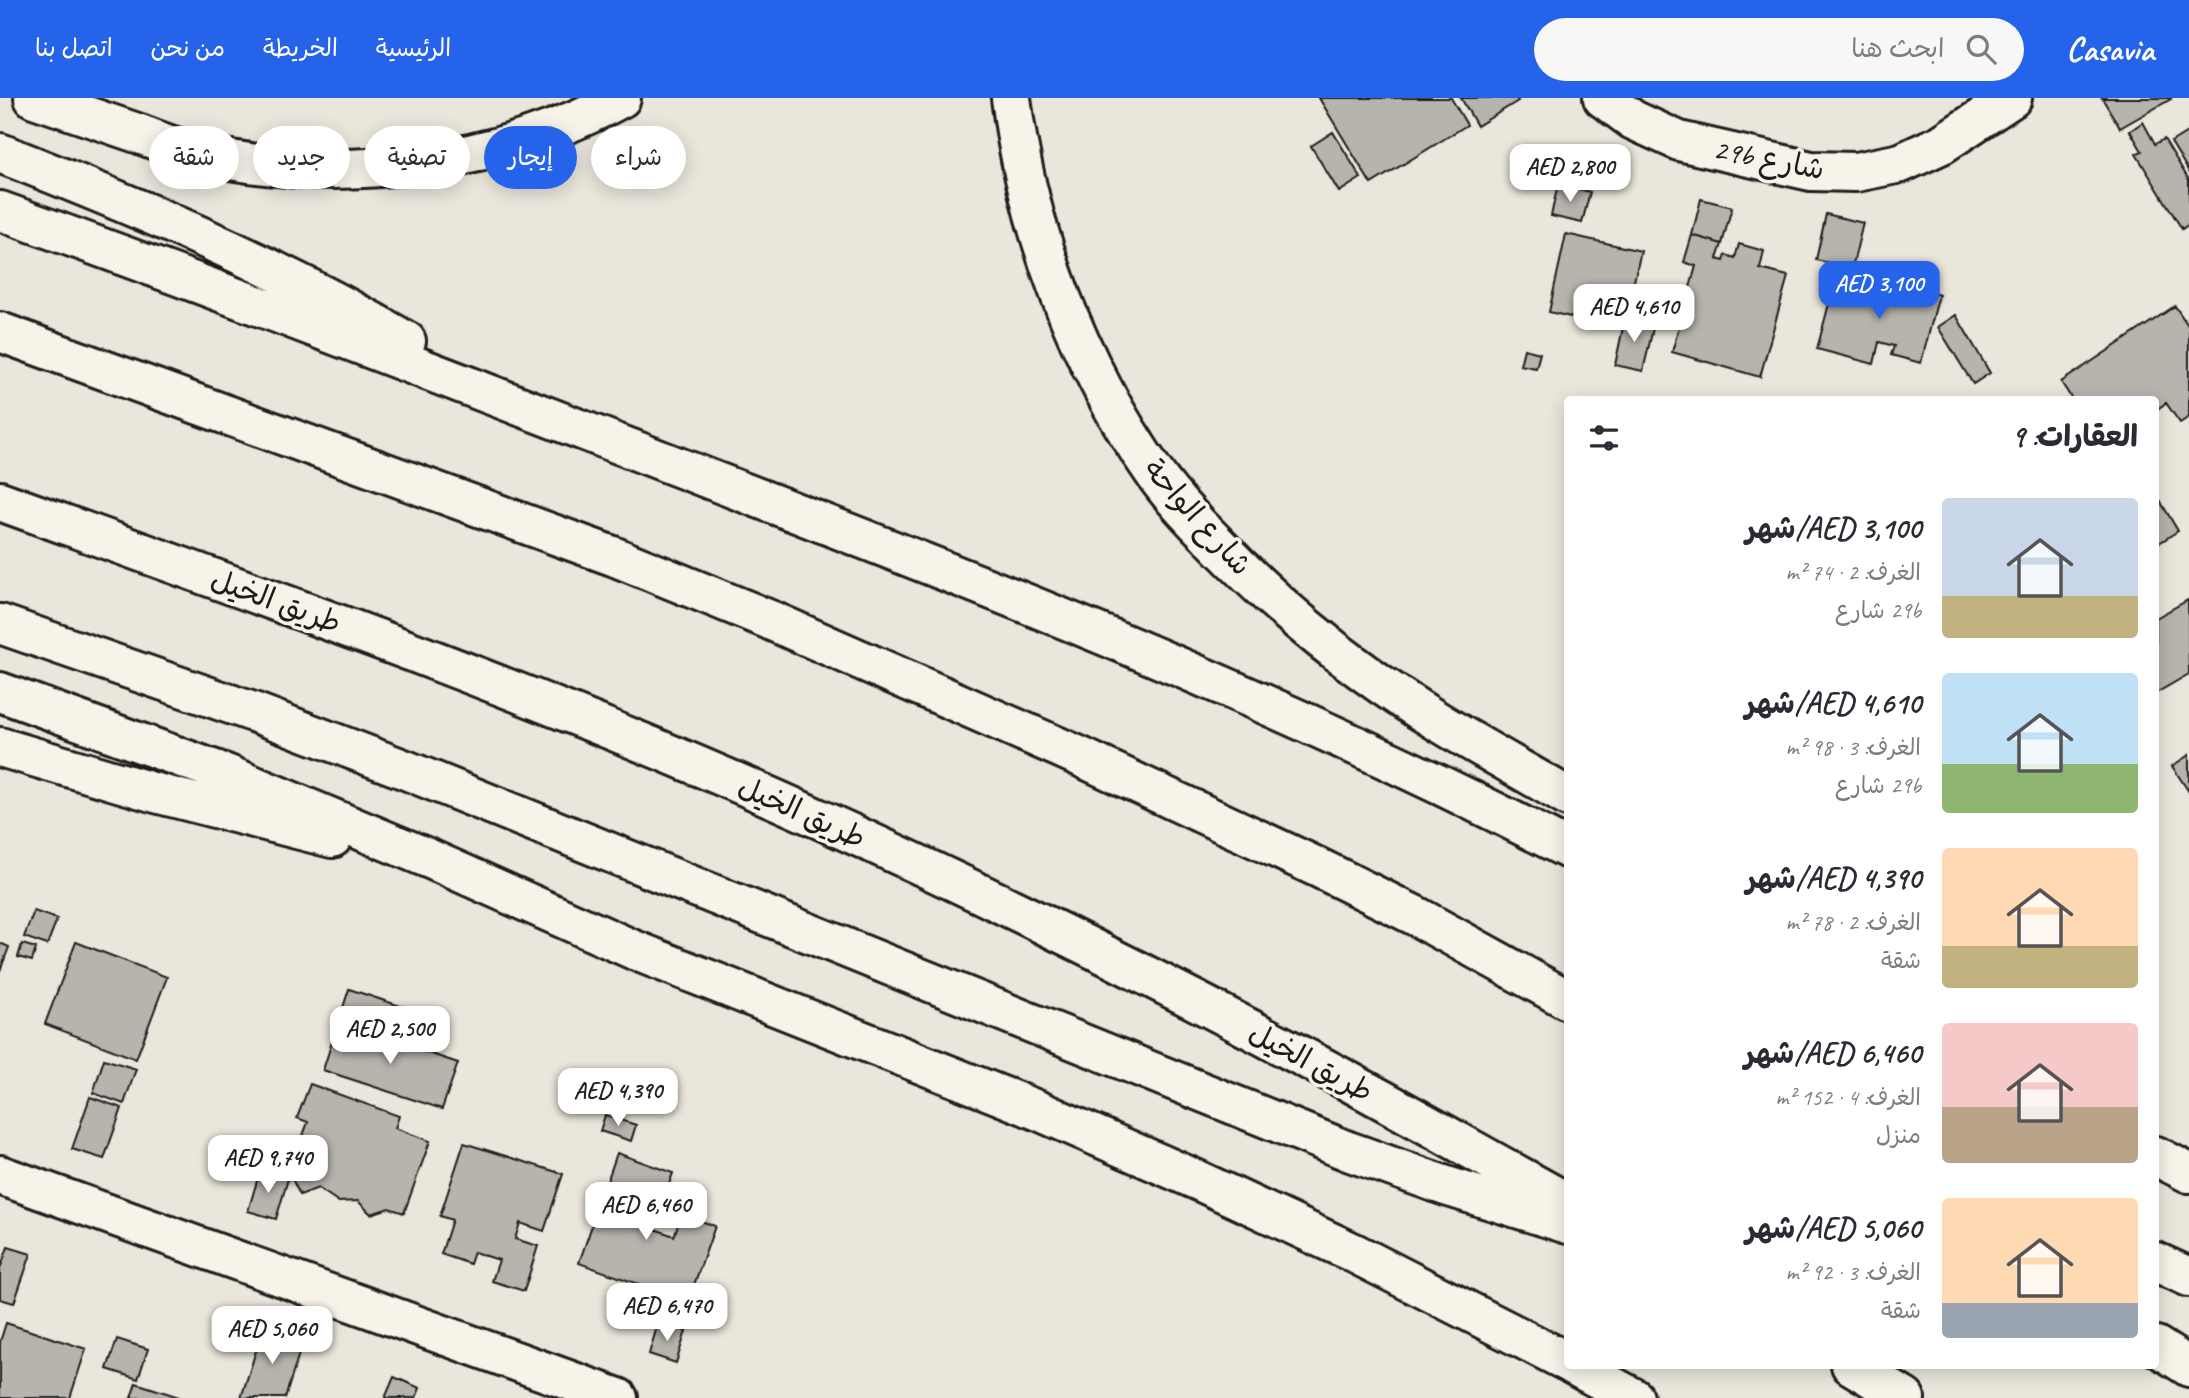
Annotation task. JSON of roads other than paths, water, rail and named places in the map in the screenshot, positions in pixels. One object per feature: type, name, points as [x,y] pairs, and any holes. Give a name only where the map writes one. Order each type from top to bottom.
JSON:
[{"type":"main road","points":[[34,98],[193,153],[292,168],[337,169],[426,162],[469,153],[519,140],[621,98]]},
{"type":"main road","name":"شارع الواحة","points":[[1011,98],[1015,134],[1028,194],[1045,255],[1066,313],[1122,424],[1156,476],[1234,561],[1320,639],[1414,706],[1564,795]]},
{"type":"main road","name":"29b شارع","points":[[1603,98],[1633,120],[1679,141],[1811,171],[1856,172],[1901,163],[1942,144],[2012,98]]},
{"type":"main road","points":[[0,153],[145,213],[272,271],[387,330],[497,397]]},
{"type":"main road","points":[[0,211],[284,315],[1051,612],[1207,678],[1373,753],[1564,847]]},
{"type":"main road","points":[[0,332],[613,556],[879,667],[1317,867],[1416,916],[1564,998]]},
{"type":"main road","name":"طريق الخيل","points":[[0,501],[478,676],[803,811],[963,884],[1140,972],[1291,1051],[1564,1201]]},
{"type":"main road","points":[[0,624],[256,713],[533,820],[1348,1152],[1564,1223]]},
{"type":"main road","points":[[0,692],[226,774],[430,859],[634,950],[1037,1110],[1354,1253],[1564,1360]]},
{"type":"main road","points":[[0,747],[152,792],[271,823],[430,859]]},
{"type":"main road","points":[[2159,1158],[2189,1173]]},
{"type":"main road","points":[[0,1175],[618,1398]]},
{"type":"main road","points":[[2159,1263],[2189,1277]]},
{"type":"main road","points":[[2159,1348],[2189,1367]]},
{"type":"main road","points":[[1580,1369],[1634,1398]]},
{"type":"main road","points":[[1858,1369],[1905,1398]]}]
